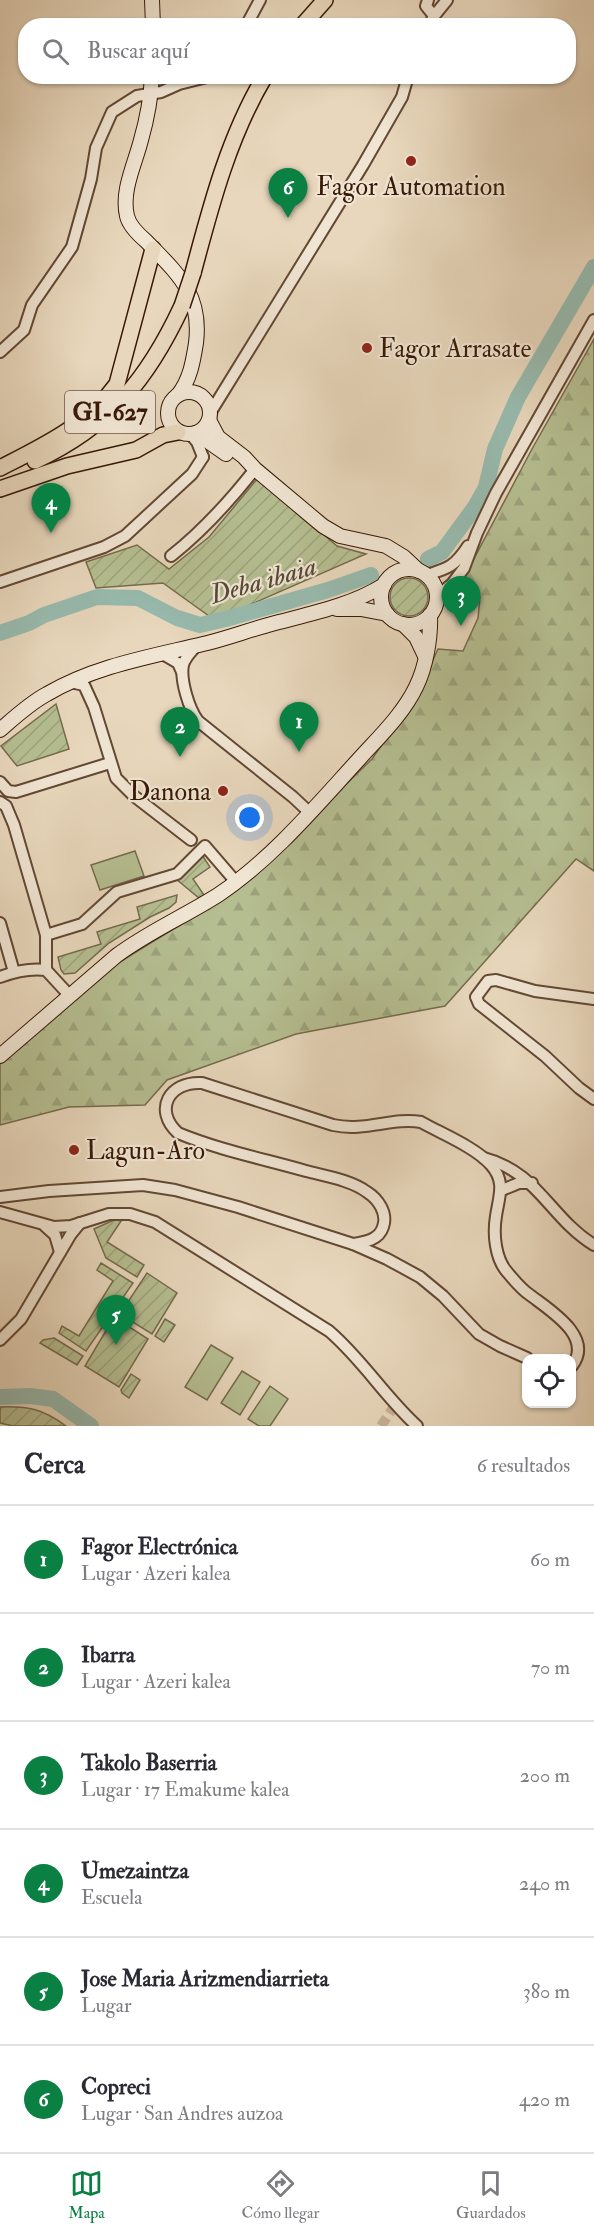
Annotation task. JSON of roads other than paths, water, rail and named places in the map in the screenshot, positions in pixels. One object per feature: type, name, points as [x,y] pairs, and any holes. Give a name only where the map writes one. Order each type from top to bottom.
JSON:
[{"type":"main road","points":[[309,18],[325,0]]},
{"type":"main road","name":"GI-627","points":[[0,477],[65,445],[110,412],[149,368],[165,342],[182,306],[223,168],[253,96],[261,84]]},
{"type":"main road","points":[[0,468],[80,423],[105,401],[117,384],[153,249]]},
{"type":"main road","points":[[0,489],[67,466],[136,450],[163,435],[188,433]]},
{"type":"street","points":[[250,18],[260,0]]},
{"type":"street","points":[[428,0],[426,6],[430,18]]},
{"type":"street","points":[[433,18],[447,0]]},
{"type":"street","points":[[152,84],[142,139],[128,185],[127,220],[177,274],[193,299],[197,314],[194,357],[188,380],[169,406],[167,413],[169,421],[255,469]]},
{"type":"street","points":[[0,352],[24,330],[32,305],[72,247],[91,179],[96,148],[112,112],[137,96],[161,92],[179,84]]},
{"type":"street","points":[[188,433],[203,429],[217,402],[363,165],[402,97],[406,84]]},
{"type":"street","points":[[437,596],[452,584],[464,568],[477,533],[528,434],[594,320]]},
{"type":"street","points":[[0,1056],[134,942],[197,907],[255,867],[327,794],[408,702],[419,680],[425,657],[430,615],[436,603],[436,588],[404,556],[386,546],[340,536],[323,526],[218,437],[209,419],[210,411],[197,379],[194,357]]},
{"type":"street","points":[[178,395],[192,392],[205,399]]},
{"type":"street","points":[[188,433],[197,442],[203,457]]},
{"type":"street","points":[[0,582],[104,547],[125,536],[192,474],[203,457],[221,450]]},
{"type":"street","points":[[171,556],[196,537],[255,469]]},
{"type":"street","points":[[0,730],[45,695],[95,672],[335,609],[370,594],[404,569],[423,573],[449,568],[458,561],[477,533]]},
{"type":"street","points":[[373,545],[385,553],[390,560],[381,600],[387,614]]},
{"type":"street","points":[[335,609],[361,609],[387,614],[403,624],[416,637],[425,657]]},
{"type":"street","points":[[403,624],[418,623],[430,615]]},
{"type":"street","points":[[182,672],[183,663],[197,645]]},
{"type":"street","points":[[161,653],[178,663],[188,700],[198,721],[305,814]]},
{"type":"street","points":[[69,682],[84,685],[94,707],[116,778],[134,796],[191,840]]},
{"type":"street","points":[[0,782],[8,791],[16,792],[110,763]]},
{"type":"street","points":[[3,804],[14,825],[45,935],[46,970],[70,996]]},
{"type":"street","points":[[45,935],[82,924],[117,892],[177,874],[205,846],[236,882]]},
{"type":"street","points":[[0,923],[14,972]]},
{"type":"street","points":[[0,976],[34,969],[46,970]]},
{"type":"street","points":[[594,999],[535,991],[496,980],[488,981],[476,997],[479,1004],[545,1056],[594,1099]]},
{"type":"street","points":[[353,1244],[369,1241],[376,1237],[383,1227],[384,1214],[377,1200],[366,1191],[328,1177],[178,1133],[170,1126],[166,1115],[168,1099],[173,1090],[189,1082],[202,1083],[333,1125],[350,1128],[410,1120],[421,1122],[484,1158],[500,1162],[532,1183],[564,1221],[594,1245]]},
{"type":"street","points":[[484,1158],[498,1175],[502,1190],[494,1236],[502,1266],[521,1288],[576,1325],[584,1334],[586,1347],[584,1355],[576,1362]]},
{"type":"street","points":[[502,1190],[519,1183],[532,1183]]},
{"type":"street","points":[[0,1197],[49,1191],[143,1185],[202,1197],[353,1244],[387,1259],[420,1277],[443,1296],[479,1334],[522,1357]]},
{"type":"street","points":[[0,1212],[54,1227],[80,1223],[109,1214],[130,1214],[143,1217],[165,1228],[329,1330],[348,1346],[395,1404],[417,1426]]},
{"type":"street","points":[[0,1340],[21,1319],[60,1252],[80,1223]]},
{"type":"street","points":[[42,1224],[55,1235],[60,1252]]},
{"type":"street","points":[[376,1237],[387,1259]]},
{"type":"waterway","name":"Deba ibaia","points":[[428,559],[442,552],[475,507],[486,487],[495,449],[518,397],[594,267]]},
{"type":"waterway","name":"Deba ibaia","points":[[0,633],[97,597],[138,598],[177,618],[200,625],[328,590],[371,575]]},
{"type":"waterway","points":[[0,1397],[30,1396],[53,1399],[91,1426]]},
{"type":"tunnel","points":[[381,1426],[395,1405]]},
{"type":"place","name":"Fagor Automation","points":[[411,161]]},
{"type":"place","name":"Copreci","points":[[288,218]]},
{"type":"place","name":"Fagor Arrasate","points":[[367,348]]},
{"type":"place","name":"Umezaintza","points":[[51,533]]},
{"type":"place","name":"Takolo Baserria","points":[[461,626]]},
{"type":"place","name":"Fagor Electrónica","points":[[299,752]]},
{"type":"place","name":"Ibarra","points":[[180,757]]},
{"type":"place","name":"Danona","points":[[223,791]]},
{"type":"place","name":"Lagun-Aro","points":[[74,1150]]},
{"type":"place","name":"Jose Maria Arizmendiarrieta","points":[[116,1345]]}]
